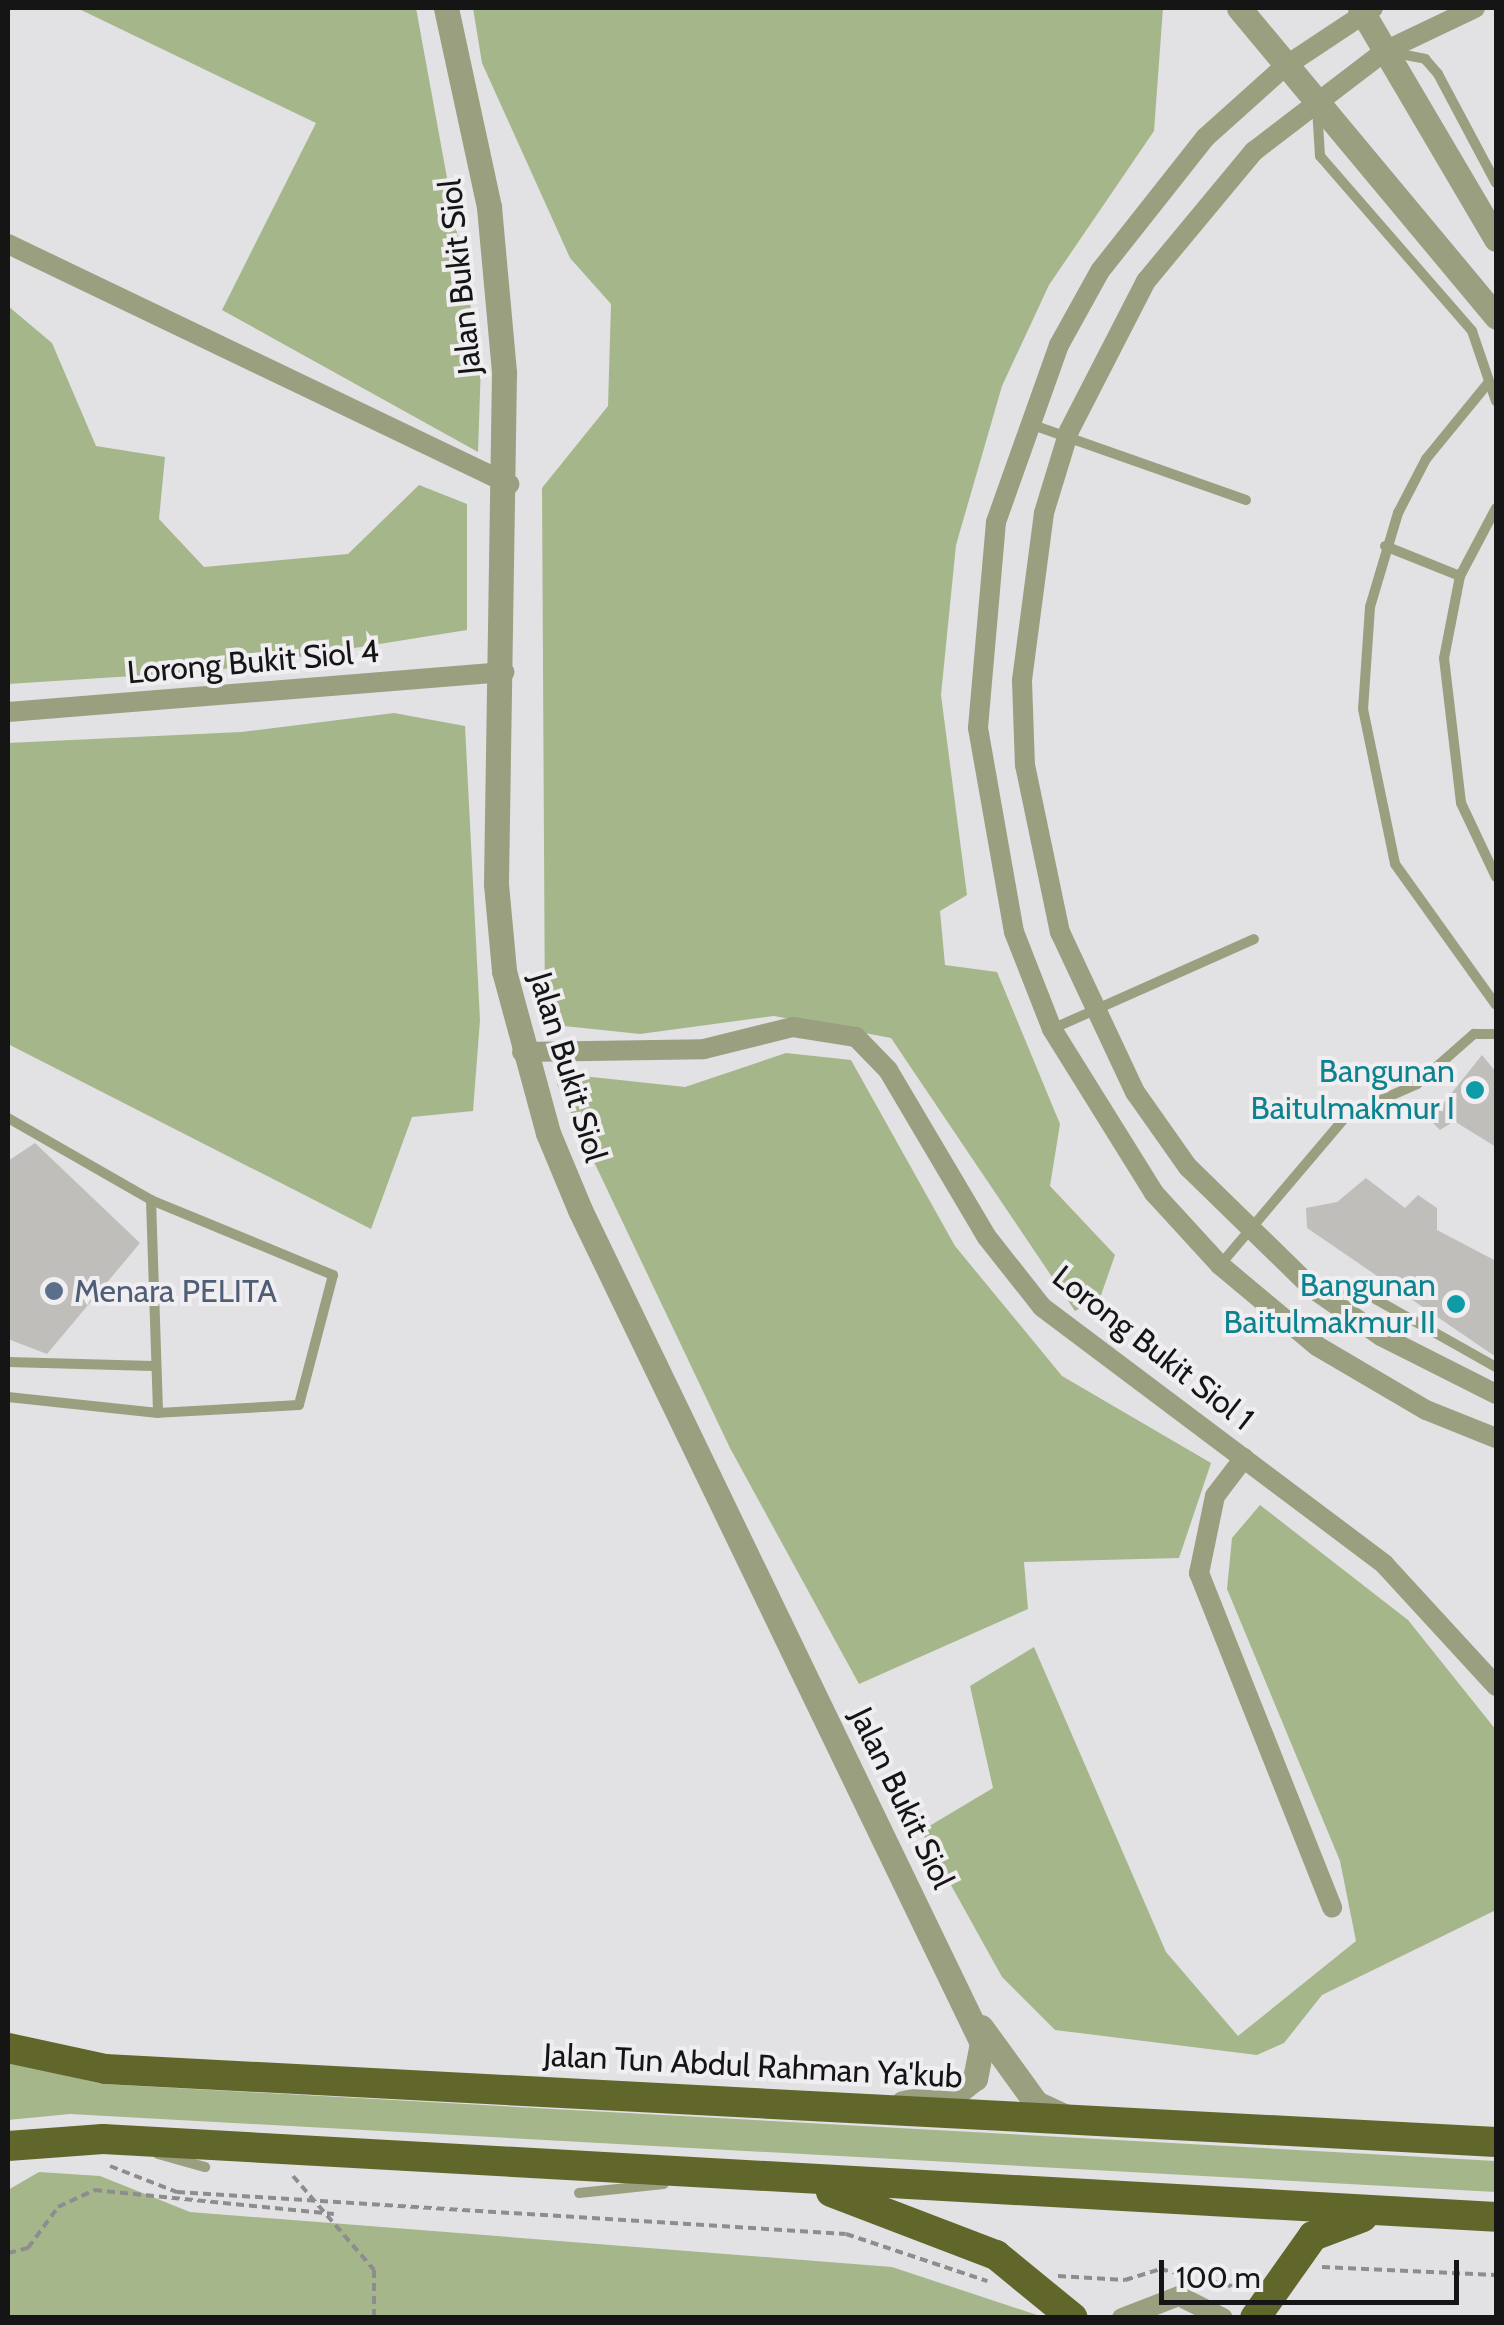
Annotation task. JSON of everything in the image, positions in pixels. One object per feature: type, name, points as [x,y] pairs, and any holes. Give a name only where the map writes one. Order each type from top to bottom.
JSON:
[{"type":"main road","name":"Jalan Tun Abdul Rahman Ya'kub","points":[[8,2048],[106,2069],[878,2106],[1496,2142]]},
{"type":"main road","points":[[8,2146],[682,2172],[1496,2217]]},
{"type":"main road","points":[[682,2172],[765,2183],[923,2221],[1036,2282],[1072,2318]]},
{"type":"main road","points":[[1255,2318],[1288,2265],[1346,2219],[1416,2213]]},
{"type":"street","name":"Jalan Bukit Siol","points":[[446,8],[489,207],[509,484],[496,884],[522,1052],[580,1210],[964,2002]]},
{"type":"street","points":[[1239,8],[1284,67],[1318,99],[1494,315]]},
{"type":"street","points":[[1475,8],[1385,52],[1318,99],[1186,226],[1103,354],[1069,431],[1028,596],[1024,748],[1038,850],[1091,1011],[1146,1107],[1250,1235],[1312,1288],[1381,1336],[1496,1394]]},
{"type":"street","points":[[1496,239],[1385,52],[1366,9],[1284,67],[1149,202],[1100,270],[1025,423],[980,625],[978,728],[990,832],[1052,1029],[1120,1146],[1220,1265],[1317,1346],[1426,1410],[1496,1438]]},
{"type":"street","points":[[8,244],[509,484]]},
{"type":"street","name":"Lorong Bukit Siol 4","points":[[8,712],[504,672]]},
{"type":"street","name":"Lorong Bukit Siol 1","points":[[522,1052],[688,1050],[793,1027],[856,1037],[888,1070],[986,1236],[1042,1307],[1384,1564],[1496,1686]]},
{"type":"street","points":[[1244,1458],[1215,1496],[1199,1572],[1332,1908]]},
{"type":"street","points":[[878,2106],[956,2093],[975,2078],[982,2042],[964,2002]]},
{"type":"street","points":[[964,2002],[1036,2103],[1075,2119]]},
{"type":"street","points":[[1122,2318],[1179,2296],[1222,2318]]},
{"type":"lane","points":[[1385,52],[1425,59],[1438,74],[1496,182]]},
{"type":"lane","points":[[1318,99],[1320,156],[1472,330],[1496,401]]},
{"type":"lane","points":[[1472,330],[1494,315]]},
{"type":"lane","points":[[1489,382],[1426,459],[1385,546],[1363,709],[1372,783],[1395,864],[1496,1005]]},
{"type":"lane","points":[[1025,423],[1069,431],[1246,500]]},
{"type":"lane","points":[[1496,508],[1460,576],[1444,658],[1447,732],[1462,803],[1496,877]]},
{"type":"lane","points":[[1385,546],[1460,576]]},
{"type":"lane","points":[[1052,1029],[1254,939]]},
{"type":"lane","points":[[1220,1265],[1250,1235],[1347,1116],[1416,1084],[1474,1034],[1496,1034]]},
{"type":"lane","points":[[8,1118],[152,1200],[333,1275],[299,1404],[158,1413],[8,1397]]},
{"type":"lane","points":[[152,1200],[152,1366],[158,1413]]},
{"type":"lane","points":[[1312,1288],[1360,1291],[1496,1367]]},
{"type":"lane","points":[[8,1362],[152,1366]]},
{"type":"lane","points":[[104,2152],[205,2168]]},
{"type":"lane","points":[[579,2193],[765,2183]]},
{"type":"path","points":[[104,2152],[177,2192],[326,2205],[743,2222],[846,2234],[1016,2288],[1072,2272],[1125,2280],[1160,2269],[1231,2286],[1288,2265],[1496,2275]]},
{"type":"path","points":[[290,2173],[334,2214],[374,2270],[374,2318]]},
{"type":"path","points":[[8,2253],[28,2248],[58,2208],[94,2190],[334,2214]]},
{"type":"green space","points":[[77,8],[416,8],[481,364],[478,452],[222,310],[316,123]]},
{"type":"green space","points":[[473,8],[1163,8],[1154,131],[1049,285],[1002,386],[956,545],[941,695],[967,895],[940,911],[945,965],[997,972],[1060,1124],[1050,1186],[1115,1255],[1100,1298],[1075,1311],[891,1038],[774,1016],[640,1034],[545,1024],[542,488],[608,406],[611,304],[570,258],[482,63]]},
{"type":"green space","points":[[8,306],[52,343],[96,446],[165,457],[159,519],[204,567],[348,554],[419,485],[467,504],[467,630],[211,671],[8,684]]},
{"type":"green space","points":[[394,713],[465,726],[480,1020],[473,1111],[412,1117],[371,1229],[8,1044],[8,743],[241,732]]},
{"type":"green space","points":[[786,1053],[851,1060],[955,1246],[1062,1376],[1211,1463],[1179,1558],[1024,1562],[1028,1609],[859,1684],[730,1448],[557,1084],[573,1075],[685,1087]]},
{"type":"green space","points":[[1260,1505],[1408,1620],[1496,1730],[1496,1910],[1322,1995],[1284,2043],[1257,2055],[1055,2030],[1002,1977],[921,1831],[993,1788],[970,1686],[1034,1647],[1166,1952],[1238,2036],[1356,1941],[1340,1861],[1227,1589],[1232,1538]]},
{"type":"green space","points":[[8,2062],[103,2084],[1496,2161],[1496,2192],[70,2114],[8,2120]]},
{"type":"green space","points":[[39,2172],[100,2176],[190,2212],[892,2267],[1043,2317],[8,2317],[8,2190]]},
{"type":"building","name":"Bangunan Baitulmakmur I","points":[[1482,1055],[1496,1072],[1496,1147],[1454,1121],[1440,1130],[1430,1120]]},
{"type":"building","name":"Menara PELITA","points":[[35,1143],[140,1243],[47,1354],[8,1339],[8,1161]]},
{"type":"building","name":"Bangunan Baitulmakmur II","points":[[1366,1178],[1405,1208],[1418,1195],[1437,1208],[1437,1230],[1496,1261],[1496,1357],[1307,1228],[1306,1208],[1337,1202]]},
{"type":"place","name":"Bangunan Baitulmakmur I","points":[[1475,1090]]},
{"type":"place","name":"Menara PELITA","points":[[54,1291]]},
{"type":"place","name":"Bangunan Baitulmakmur II","points":[[1456,1304]]}]
